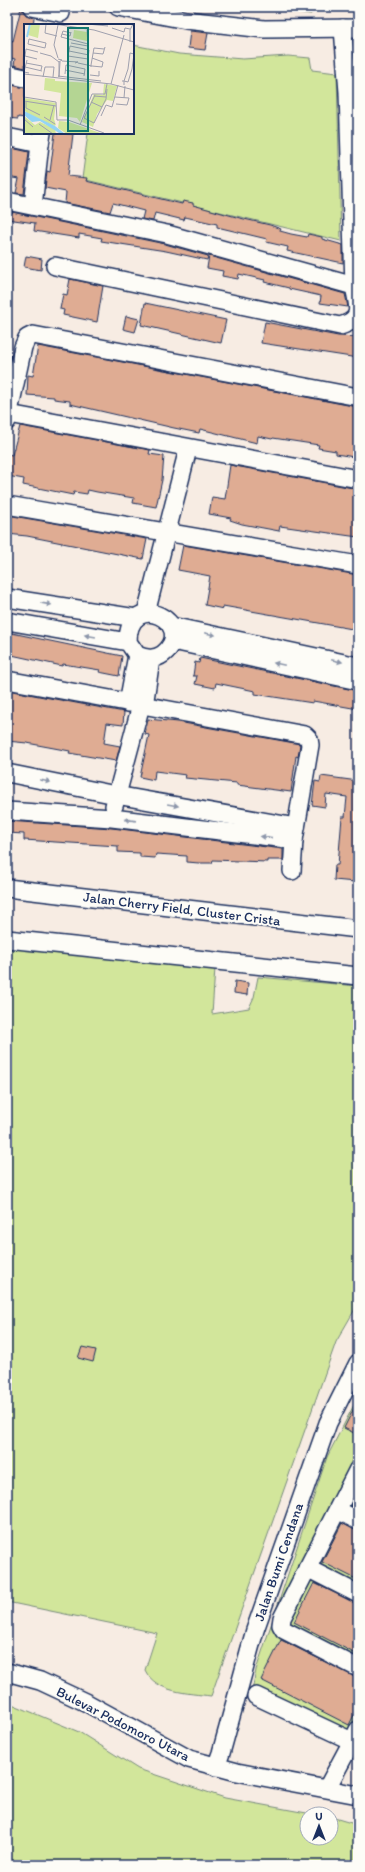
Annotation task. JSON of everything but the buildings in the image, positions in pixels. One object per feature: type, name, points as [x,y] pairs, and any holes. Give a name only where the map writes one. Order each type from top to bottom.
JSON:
[{"type":"street","points":[[32,7],[61,15]]},
{"type":"street","points":[[55,266],[340,326],[351,323],[356,318],[358,308],[354,286],[348,92],[350,28],[264,29],[186,20],[118,7]]},
{"type":"street","points":[[7,74],[24,78]]},
{"type":"street","points":[[7,137],[41,139],[33,206]]},
{"type":"street","points":[[7,201],[168,234],[354,286]]},
{"type":"street","points":[[358,397],[33,335],[27,338],[23,347],[8,417],[358,479]]},
{"type":"street","points":[[112,818],[116,795],[138,705],[139,652],[128,629],[141,616],[167,532],[188,449]]},
{"type":"street","points":[[7,505],[358,565]]},
{"type":"street","points":[[7,598],[141,616],[157,614],[165,618],[172,634],[167,650],[159,657],[7,621]]},
{"type":"street","points":[[172,634],[358,666]]},
{"type":"street","points":[[172,634],[358,681]]},
{"type":"street","points":[[7,680],[305,735],[310,745],[295,833],[292,871]]},
{"type":"street","points":[[7,773],[295,833]]},
{"type":"street","points":[[7,811],[295,833]]},
{"type":"street","name":"Jalan Cherry Field, Cluster Crista","points":[[7,888],[358,928]]},
{"type":"street","points":[[7,939],[358,976]]},
{"type":"street","name":"Jalan Bumi Cendana","points":[[216,1768],[255,1630],[304,1490],[328,1423],[358,1363]]},
{"type":"street","points":[[358,1469],[282,1618],[281,1625],[284,1630],[358,1668]]},
{"type":"street","points":[[338,1510],[358,1520]]},
{"type":"street","points":[[307,1568],[358,1594]]},
{"type":"street","name":"Bulevar Podomoro Utara","points":[[7,1672],[40,1681],[87,1703],[189,1759],[216,1768],[328,1788],[358,1795]]},
{"type":"street","points":[[256,1696],[356,1738],[328,1788]]},
{"type":"green space","points":[[259,7],[312,7],[311,14]]},
{"type":"green space","points":[[134,45],[179,54],[243,59],[288,56],[310,58],[312,70],[337,73],[341,241],[82,179],[88,134],[134,134]]},
{"type":"green space","points":[[7,948],[215,968],[212,1014],[249,1008],[254,997],[258,977],[358,986],[358,1304],[336,1342],[211,1696],[183,1693],[165,1688],[150,1678],[145,1670],[157,1633],[7,1602]]},
{"type":"green space","points":[[358,1397],[358,1753],[250,1702],[256,1670],[327,1457]]},
{"type":"green space","points":[[7,1702],[79,1732],[138,1769],[225,1798],[299,1812],[299,1846],[339,1846],[339,1819],[358,1825],[358,1865],[7,1865]]}]
